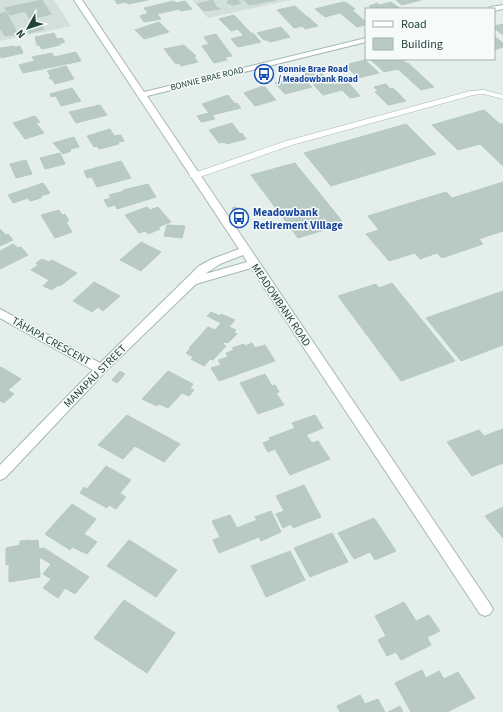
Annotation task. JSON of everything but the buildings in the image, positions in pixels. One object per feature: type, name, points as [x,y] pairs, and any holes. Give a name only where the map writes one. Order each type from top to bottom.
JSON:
[{"type":"street","name":"MEADOWBANK ROAD","points":[[78,0],[194,176],[485,609]]},
{"type":"street","name":"BONNIE BRAE ROAD","points":[[141,95],[365,40]]},
{"type":"street","name":"MANAPAU STREET","points":[[0,474],[101,369],[192,280],[198,272],[214,261],[245,251]]},
{"type":"street","name":"MANAPAU STREET","points":[[192,280],[254,264]]},
{"type":"street","name":"TĀHAPA CRESCENT","points":[[0,312],[101,369]]},
{"type":"lane","points":[[194,176],[289,143],[474,93],[484,92],[503,97]]},
{"type":"shaded area","points":[[0,0],[54,0],[71,26],[0,41]]},
{"type":"shaded area","points":[[192,0],[291,0],[208,18]]},
{"type":"place","name":"Bonnie Brae Road / Meadowbank Road","points":[[264,74]]},
{"type":"place","name":"Meadowbank Retirement Village","points":[[239,218]]}]
